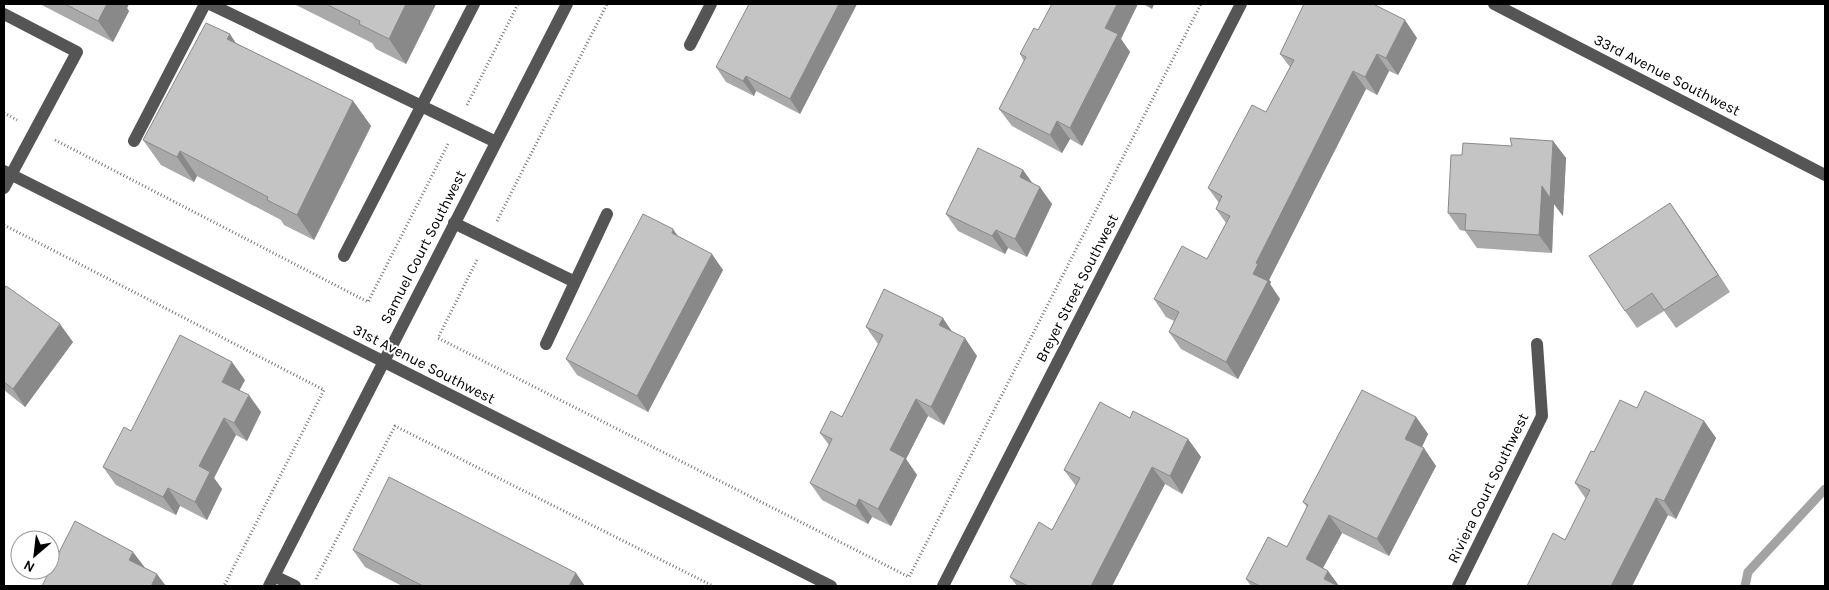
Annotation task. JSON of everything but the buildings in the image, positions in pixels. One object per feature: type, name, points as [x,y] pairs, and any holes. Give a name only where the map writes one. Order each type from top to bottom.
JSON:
[{"type":"street","points":[[134,142],[205,4]]},
{"type":"street","points":[[210,4],[496,142]]},
{"type":"street","points":[[344,256],[474,4]]},
{"type":"street","name":"Samuel Court Southwest","points":[[271,581],[567,4]]},
{"type":"street","points":[[690,45],[711,4]]},
{"type":"street","name":"Breyer Street Southwest","points":[[943,586],[1241,4]]},
{"type":"street","name":"33rd Avenue Southwest","points":[[1494,4],[1825,175]]},
{"type":"street","points":[[4,14],[78,52],[35,130],[7,173],[4,188]]},
{"type":"street","name":"31st Avenue Southwest","points":[[7,173],[831,586]]},
{"type":"street","points":[[546,344],[607,214]]},
{"type":"street","points":[[454,223],[575,282]]},
{"type":"street","name":"Riviera Court Southwest","points":[[1458,586],[1542,416],[1537,344]]},
{"type":"street","points":[[271,581],[295,586]]},
{"type":"path","points":[[4,113],[368,302],[518,4]]},
{"type":"path","points":[[607,4],[438,338],[909,577],[1202,4]]},
{"type":"path","points":[[4,225],[324,390],[224,586]]},
{"type":"path","points":[[312,586],[395,426],[713,586]]},
{"type":"waterway","points":[[1745,586],[1748,572],[1825,489]]}]
